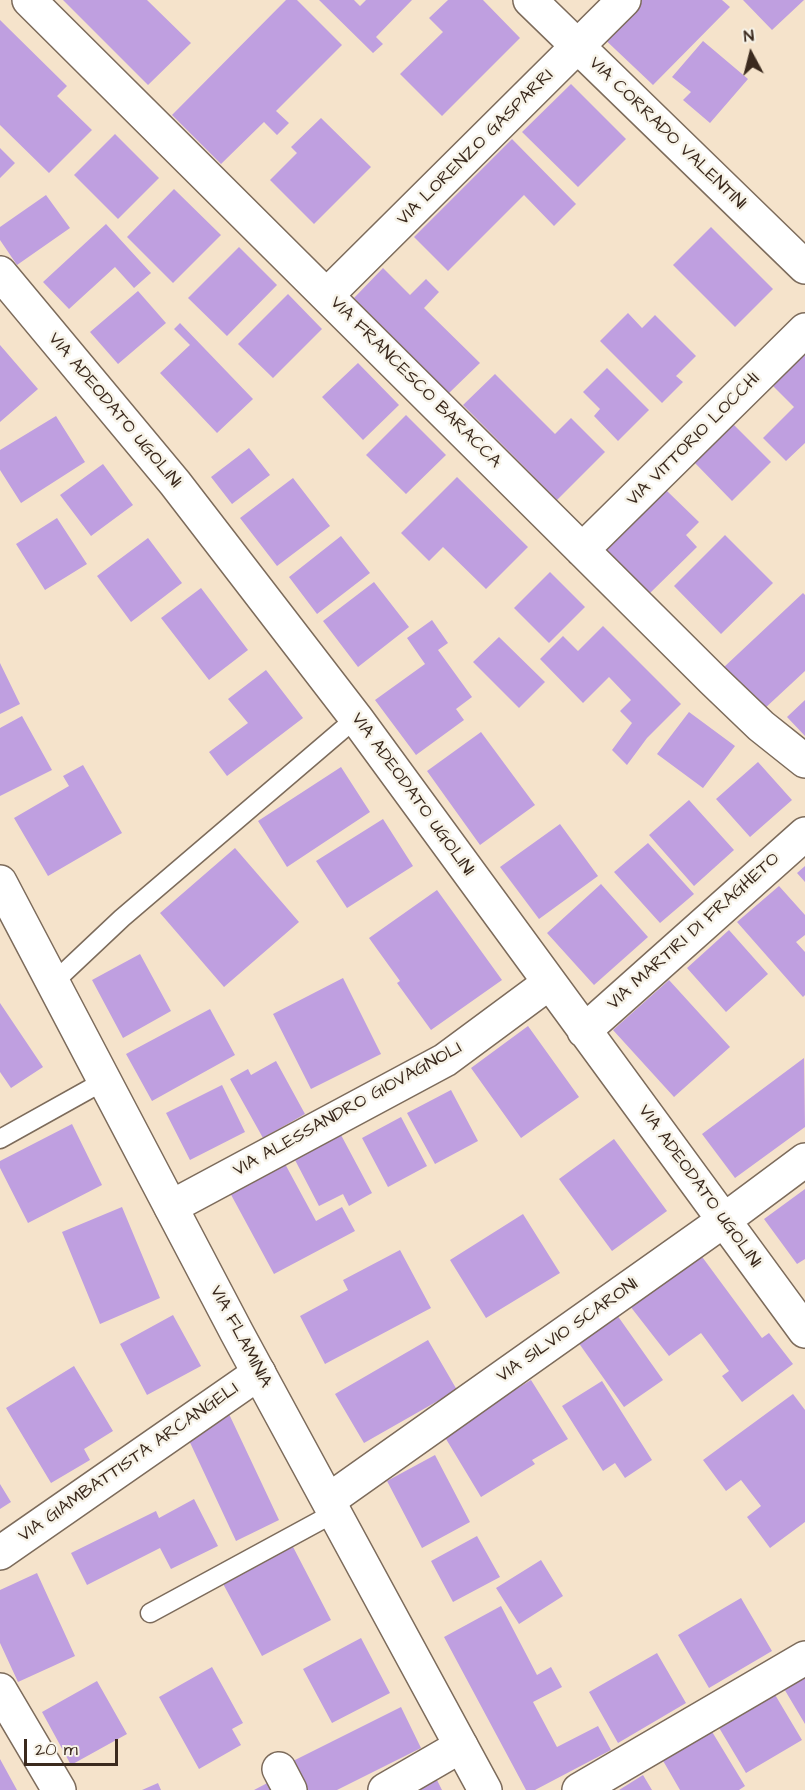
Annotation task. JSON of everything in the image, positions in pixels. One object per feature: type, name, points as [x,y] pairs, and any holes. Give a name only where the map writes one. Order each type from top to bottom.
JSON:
[{"type":"street","name":"VIA FRANCESCO BARACCA","points":[[29,0],[745,711],[805,761]]},
{"type":"street","name":"VIA CORRADO VALENTINI","points":[[531,0],[805,267]]},
{"type":"street","name":"VIA LORENZO GASPARRI","points":[[327,295],[624,0]]},
{"type":"street","name":"VIA ADEODATO UGOLINI","points":[[0,273],[175,483],[356,718],[805,1331]]},
{"type":"street","name":"VIA VITTORIO LOCCHI","points":[[582,550],[805,330]]},
{"type":"street","name":"VIA MARTIRI DI FRAGHETO","points":[[584,1031],[805,834]]},
{"type":"street","name":"VIA FLAMINIA","points":[[0,882],[259,1373],[485,1790]]},
{"type":"street","name":"VIA ALESSANDRO GIOVAGNOLI","points":[[171,1207],[445,1060],[549,983]]},
{"type":"street","name":"VIA SILVIO SCARONI","points":[[332,1506],[805,1160]]},
{"type":"street","name":"VIA GIAMBATTISTA ARCANGELI","points":[[0,1553],[259,1373]]},
{"type":"street","points":[[579,1790],[805,1658]]},
{"type":"street","points":[[0,1690],[59,1790]]},
{"type":"street","points":[[385,1790],[461,1746]]},
{"type":"lane","points":[[53,983],[122,918],[356,718]]},
{"type":"lane","points":[[0,1139],[104,1081]]},
{"type":"lane","points":[[150,1613],[332,1506]]},
{"type":"building","points":[[63,0],[147,0],[191,43],[148,85]]},
{"type":"building","points":[[286,0],[297,0],[342,45],[276,111],[289,123],[277,135],[264,122],[221,164],[172,115]]},
{"type":"building","points":[[319,0],[354,0],[360,6],[366,0],[412,0],[376,37],[383,44],[373,53]]},
{"type":"building","points":[[448,0],[483,0],[520,38],[442,116],[400,74],[443,32],[429,18]]},
{"type":"building","points":[[628,0],[722,0],[730,7],[653,85],[597,32]]},
{"type":"building","points":[[743,0],[804,0],[772,30]]},
{"type":"building","points":[[0,20],[67,86],[57,96],[92,130],[49,173],[0,125]]},
{"type":"building","points":[[703,41],[748,79],[710,123],[683,100],[691,92],[672,77]]},
{"type":"building","points":[[571,84],[626,139],[578,187],[522,132]]},
{"type":"building","points":[[321,118],[371,167],[314,224],[270,180],[297,153],[291,147]]},
{"type":"building","points":[[115,134],[159,178],[118,219],[74,175]]},
{"type":"building","points":[[512,139],[576,204],[554,226],[524,195],[448,271],[414,237]]},
{"type":"building","points":[[0,148],[15,163],[0,178]]},
{"type":"building","points":[[174,189],[221,235],[173,283],[127,237]]},
{"type":"building","points":[[46,195],[70,228],[17,265],[0,240],[0,227]]},
{"type":"building","points":[[106,224],[151,273],[134,288],[115,267],[69,309],[43,282]]},
{"type":"building","points":[[711,227],[773,289],[735,327],[673,265]]},
{"type":"building","points":[[239,247],[277,285],[227,336],[188,298]]},
{"type":"building","points":[[383,268],[410,295],[426,279],[439,292],[424,308],[480,363],[449,393],[354,298]]},
{"type":"building","points":[[138,291],[166,323],[118,364],[90,332]]},
{"type":"building","points":[[288,294],[322,329],[273,378],[238,344]]},
{"type":"building","points":[[628,313],[642,328],[655,315],[696,356],[676,376],[683,382],[662,403],[600,341]]},
{"type":"building","points":[[180,323],[253,399],[217,433],[160,373],[190,345],[174,329]]},
{"type":"building","points":[[0,345],[38,389],[0,422]]},
{"type":"building","points":[[805,345],[805,443],[786,461],[763,438],[794,407],[768,381]]},
{"type":"building","points":[[358,363],[399,405],[363,440],[322,397]]},
{"type":"building","points":[[607,368],[649,410],[618,441],[594,416],[600,409],[583,392]]},
{"type":"building","points":[[495,374],[555,434],[571,418],[605,452],[557,500],[463,405]]},
{"type":"building","points":[[406,415],[446,455],[406,494],[366,455]]},
{"type":"building","points":[[56,416],[85,462],[21,503],[0,470],[0,450]]},
{"type":"building","points":[[732,423],[771,462],[732,501],[694,462]]},
{"type":"building","points":[[249,448],[270,475],[232,504],[211,477]]},
{"type":"building","points":[[103,464],[133,505],[91,536],[60,495]]},
{"type":"building","points":[[457,477],[528,547],[486,589],[443,547],[429,561],[401,533]]},
{"type":"building","points":[[293,478],[330,526],[277,566],[240,518]]},
{"type":"building","points":[[666,490],[699,522],[686,535],[697,547],[649,594],[605,551]]},
{"type":"building","points":[[57,518],[87,564],[45,590],[16,544]]},
{"type":"building","points":[[725,535],[773,583],[721,634],[674,586]]},
{"type":"building","points":[[341,536],[370,573],[317,614],[289,577]]},
{"type":"building","points":[[148,538],[182,583],[131,622],[97,576]]},
{"type":"building","points":[[550,572],[585,607],[549,643],[514,608]]},
{"type":"building","points":[[374,582],[409,627],[358,667],[323,621]]},
{"type":"building","points":[[201,588],[248,650],[209,680],[161,618]]},
{"type":"building","points":[[803,593],[805,595],[805,671],[763,710],[723,668]]},
{"type":"building","points":[[432,620],[448,643],[438,650],[472,697],[456,709],[464,720],[416,755],[375,700],[425,664],[407,638]]},
{"type":"building","points":[[603,626],[681,704],[647,738],[627,765],[612,750],[632,723],[620,711],[631,700],[609,677],[583,703],[540,659],[563,636],[578,651]]},
{"type":"building","points":[[499,637],[545,682],[519,708],[473,662]]},
{"type":"building","points":[[0,663],[20,704],[0,714]]},
{"type":"building","points":[[266,670],[303,718],[227,776],[209,752],[248,723],[228,699]]},
{"type":"building","points":[[805,700],[805,736],[787,717]]},
{"type":"building","points":[[689,712],[735,746],[703,788],[657,754]]},
{"type":"building","points":[[22,716],[52,770],[0,796],[0,728]]},
{"type":"building","points":[[481,732],[535,805],[480,845],[427,771]]},
{"type":"building","points":[[758,762],[792,800],[750,837],[716,799]]},
{"type":"building","points":[[83,765],[122,833],[48,876],[14,818],[69,786],[63,776]]},
{"type":"building","points":[[341,767],[370,812],[287,867],[258,821]]},
{"type":"building","points":[[689,800],[734,850],[694,886],[649,835]]},
{"type":"building","points":[[383,819],[413,866],[347,908],[316,861]]},
{"type":"building","points":[[560,824],[598,876],[539,919],[500,867]]},
{"type":"building","points":[[648,843],[694,894],[660,923],[614,872]]},
{"type":"building","points":[[235,848],[299,922],[224,987],[160,913]]},
{"type":"building","points":[[805,866],[805,882],[797,873]]},
{"type":"building","points":[[601,884],[648,937],[594,985],[547,933]]},
{"type":"building","points":[[779,886],[805,915],[805,935],[796,942],[805,952],[805,995],[803,997],[737,922]]},
{"type":"building","points":[[437,890],[502,980],[431,1030],[397,983],[400,981],[369,938]]},
{"type":"building","points":[[729,930],[768,974],[726,1012],[687,968]]},
{"type":"building","points":[[140,954],[171,1011],[123,1038],[92,980]]},
{"type":"building","points":[[343,978],[381,1054],[311,1089],[273,1014]]},
{"type":"building","points":[[669,980],[730,1047],[674,1097],[613,1030]]},
{"type":"building","points":[[0,1003],[43,1067],[11,1088],[0,1072]]},
{"type":"building","points":[[210,1009],[235,1055],[152,1101],[126,1054]]},
{"type":"building","points":[[528,1026],[579,1097],[521,1138],[471,1068]]},
{"type":"building","points":[[804,1058],[805,1127],[735,1178],[702,1134]]},
{"type":"building","points":[[276,1061],[305,1114],[263,1138],[230,1079],[248,1069],[251,1075]]},
{"type":"building","points":[[222,1085],[245,1132],[190,1160],[166,1113]]},
{"type":"building","points":[[451,1090],[478,1141],[435,1164],[407,1113]]},
{"type":"building","points":[[401,1117],[427,1166],[388,1187],[362,1138]]},
{"type":"building","points":[[72,1124],[102,1185],[28,1223],[0,1168],[0,1161]]},
{"type":"building","points":[[341,1135],[372,1193],[349,1206],[343,1194],[319,1206],[295,1160]]},
{"type":"building","points":[[614,1139],[667,1211],[612,1251],[559,1179]]},
{"type":"building","points":[[284,1162],[316,1221],[342,1207],[355,1231],[274,1274],[229,1191]]},
{"type":"building","points":[[805,1189],[805,1259],[797,1264],[764,1219]]},
{"type":"building","points":[[122,1207],[160,1298],[100,1324],[62,1232]]},
{"type":"building","points":[[523,1214],[560,1273],[486,1318],[450,1260]]},
{"type":"building","points":[[400,1250],[431,1308],[325,1364],[300,1316],[348,1290],[343,1280]]},
{"type":"building","points":[[700,1254],[762,1338],[769,1333],[793,1364],[742,1402],[722,1376],[729,1371],[701,1333],[669,1356],[630,1306]]},
{"type":"building","points":[[173,1315],[201,1366],[147,1395],[120,1344]]},
{"type":"building","points":[[617,1315],[663,1380],[624,1407],[578,1342]]},
{"type":"building","points":[[428,1340],[457,1390],[364,1443],[335,1394]]},
{"type":"building","points":[[74,1366],[113,1431],[84,1449],[90,1460],[51,1483],[6,1408]]},
{"type":"building","points":[[531,1380],[568,1439],[532,1460],[535,1464],[481,1497],[443,1434]]},
{"type":"building","points":[[602,1381],[652,1460],[625,1478],[615,1463],[603,1471],[562,1406]]},
{"type":"building","points":[[793,1394],[805,1410],[805,1522],[770,1548],[747,1517],[761,1506],[741,1480],[726,1491],[703,1460]]},
{"type":"building","points":[[229,1414],[279,1520],[236,1541],[186,1434]]},
{"type":"building","points":[[435,1455],[470,1522],[422,1548],[387,1481]]},
{"type":"building","points":[[0,1484],[11,1502],[0,1509]]},
{"type":"building","points":[[194,1499],[218,1546],[171,1569],[160,1548],[87,1585],[71,1553],[156,1511],[159,1518]]},
{"type":"building","points":[[477,1536],[500,1577],[453,1602],[431,1561]]},
{"type":"building","points":[[291,1543],[331,1620],[262,1656],[221,1580]]},
{"type":"building","points":[[541,1560],[563,1596],[519,1624],[496,1588]]},
{"type":"building","points":[[37,1573],[75,1656],[18,1682],[0,1643],[0,1590]]},
{"type":"building","points":[[741,1598],[772,1651],[709,1688],[678,1635]]},
{"type":"building","points":[[501,1606],[537,1675],[551,1667],[562,1687],[533,1702],[557,1747],[598,1726],[611,1750],[535,1790],[526,1790],[444,1637]]},
{"type":"building","points":[[361,1638],[390,1693],[332,1723],[303,1669]]},
{"type":"building","points":[[657,1653],[686,1703],[618,1743],[589,1692]]},
{"type":"building","points":[[212,1667],[243,1723],[232,1729],[241,1745],[199,1769],[159,1697]]},
{"type":"building","points":[[805,1674],[805,1724],[783,1687]]},
{"type":"building","points":[[97,1681],[127,1734],[71,1765],[42,1712]]},
{"type":"building","points":[[774,1693],[802,1740],[746,1773],[718,1726]]},
{"type":"building","points":[[401,1707],[421,1748],[337,1790],[308,1790],[293,1761]]},
{"type":"building","points":[[711,1730],[745,1786],[739,1790],[680,1790],[662,1759]]},
{"type":"building","points":[[0,1759],[17,1790],[0,1790]]},
{"type":"building","points":[[643,1775],[652,1790],[619,1790]]},
{"type":"building","points":[[435,1776],[442,1790],[407,1790]]},
{"type":"building","points":[[275,1779],[280,1790],[254,1790]]},
{"type":"building","points":[[158,1783],[161,1790],[142,1790]]}]
